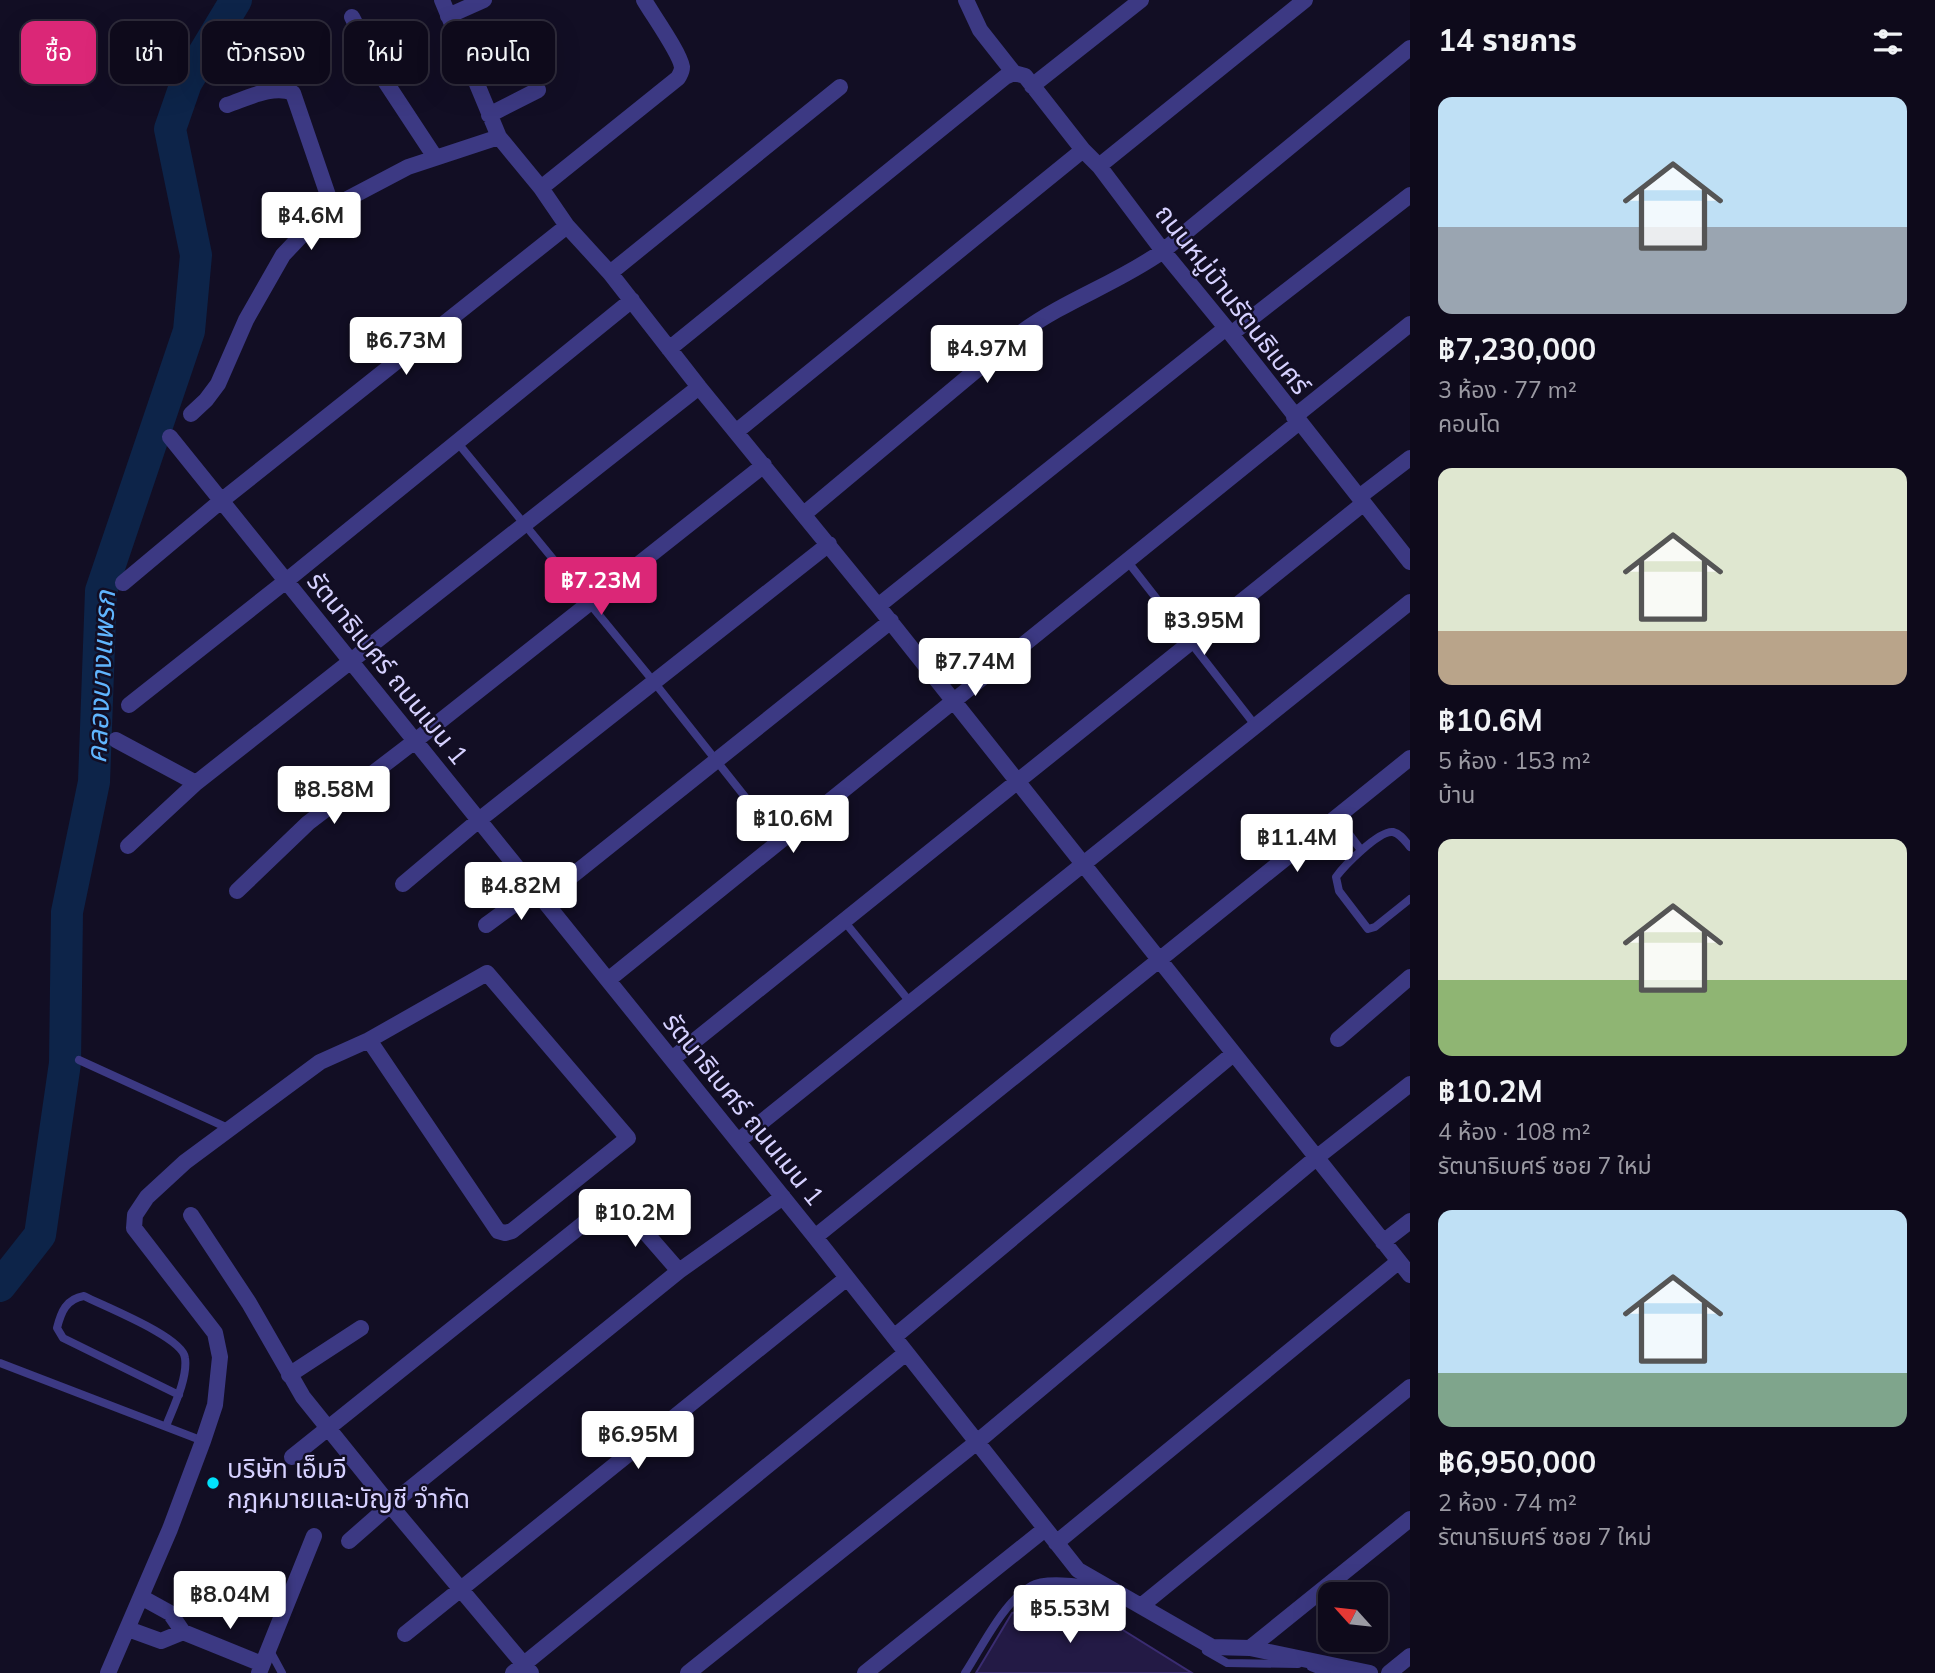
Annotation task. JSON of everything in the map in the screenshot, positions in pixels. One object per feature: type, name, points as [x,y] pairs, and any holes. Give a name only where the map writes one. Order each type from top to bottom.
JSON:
[{"type":"street","points":[[442,0],[499,136],[541,188],[567,226],[610,273],[699,387],[891,621],[1081,864],[1410,1275]]},
{"type":"street","points":[[448,16],[484,0]]},
{"type":"street","points":[[541,188],[678,78],[682,66],[644,0]]},
{"type":"street","name":"ถนนหมู่บ้านรัตนธิเบศร์","points":[[966,0],[980,30],[1014,73],[1025,76],[1083,150],[1099,166],[1163,251],[1410,562]]},
{"type":"street","points":[[1032,86],[1141,0]]},
{"type":"street","points":[[1099,166],[1306,0]]},
{"type":"street","points":[[352,18],[383,78],[435,157]]},
{"type":"street","points":[[804,514],[1022,332],[1049,312],[1129,273],[1163,251],[1410,48]]},
{"type":"street","points":[[669,349],[1005,77],[1014,73]]},
{"type":"street","points":[[610,273],[840,88]]},
{"type":"street","points":[[227,105],[268,91],[284,89],[293,93],[332,207]]},
{"type":"street","points":[[489,115],[538,90]]},
{"type":"street","points":[[191,414],[218,384],[246,320],[283,255],[318,218],[332,207],[408,167],[499,136]]},
{"type":"street","points":[[737,431],[1083,150]]},
{"type":"street","points":[[878,606],[1228,331],[1409,199]]},
{"type":"street","points":[[123,583],[221,501],[567,226]]},
{"type":"street","points":[[129,705],[632,300]]},
{"type":"street","points":[[608,980],[1128,562],[1410,324]]},
{"type":"street","points":[[128,846],[196,783],[699,387]]},
{"type":"street","name":"รัตนาธิเบศร์ ถนนเมน 1","points":[[170,437],[783,1196],[1078,1570],[1212,1647],[1250,1648],[1370,1673]]},
{"type":"street","points":[[672,1059],[1192,643],[1410,458]]},
{"type":"street","points":[[237,891],[308,823],[764,465]]},
{"type":"street","points":[[402,884],[479,820],[829,544]]},
{"type":"street","points":[[738,1140],[1410,602]]},
{"type":"street","points":[[485,925],[539,894],[716,761],[891,621]]},
{"type":"street","points":[[116,740],[196,783]]},
{"type":"street","points":[[815,1237],[1410,759]]},
{"type":"street","points":[[108,1673],[170,1530],[215,1405],[220,1357],[215,1333],[134,1228],[135,1215],[147,1197],[185,1163],[320,1062],[369,1040],[487,973],[628,1138],[512,1231],[498,1231],[369,1040]]},
{"type":"street","points":[[1338,1039],[1410,977]]},
{"type":"street","points":[[894,1337],[1233,1054]]},
{"type":"street","points":[[688,1673],[977,1442],[1316,1158],[1410,1084]]},
{"type":"street","points":[[349,1541],[678,1271],[783,1196]]},
{"type":"street","points":[[292,1457],[613,1200],[618,1201],[678,1271]]},
{"type":"street","points":[[191,1215],[249,1303],[303,1397],[390,1505],[463,1589],[523,1670],[906,1353]]},
{"type":"street","points":[[1384,1242],[1410,1221]]},
{"type":"street","points":[[1056,1543],[1398,1262]]},
{"type":"street","points":[[405,1634],[847,1278]]},
{"type":"street","points":[[289,1375],[361,1328]]},
{"type":"street","points":[[1141,1606],[1410,1387]]},
{"type":"street","points":[[1250,1648],[1410,1519]]},
{"type":"street","points":[[865,1673],[1045,1529]]},
{"type":"street","points":[[141,1597],[170,1613],[183,1632],[263,1662],[314,1536]]},
{"type":"street","points":[[128,1629],[161,1641],[183,1632]]},
{"type":"street","points":[[1389,1673],[1410,1656]]},
{"type":"lane","points":[[457,443],[590,602],[780,841]]},
{"type":"lane","points":[[1128,562],[1255,725]]},
{"type":"lane","points":[[1337,818],[1362,850]]},
{"type":"lane","points":[[1410,847],[1400,835],[1386,833],[1362,850],[1336,877],[1339,891],[1368,929],[1375,927],[1407,902],[1410,913]]},
{"type":"lane","points":[[844,921],[910,1002]]},
{"type":"lane","points":[[79,1060],[230,1129]]},
{"type":"lane","points":[[166,1426],[179,1395],[186,1357],[182,1349],[168,1338],[84,1296],[68,1302],[60,1315],[57,1328],[63,1338],[179,1395]]},
{"type":"lane","points":[[0,1363],[202,1441]]},
{"type":"lane","points":[[965,1673],[1011,1602],[1032,1585],[1077,1581],[1101,1588],[1227,1663],[1304,1664],[1326,1673]]},
{"type":"lane","points":[[263,1662],[282,1673]]},
{"type":"building","points":[[1070,1597],[1192,1673],[976,1673],[1012,1613]]},
{"type":"waterway","name":"คลองบางแพรก","points":[[0,1286],[40,1235],[65,1063],[67,912],[94,782],[101,591],[189,331],[196,255],[170,129],[186,83],[236,0]]},
{"type":"place","name":"บริษัท เอ็มจี กฎหมายและบัญชี จำกัด","points":[[213,1483]]}]
